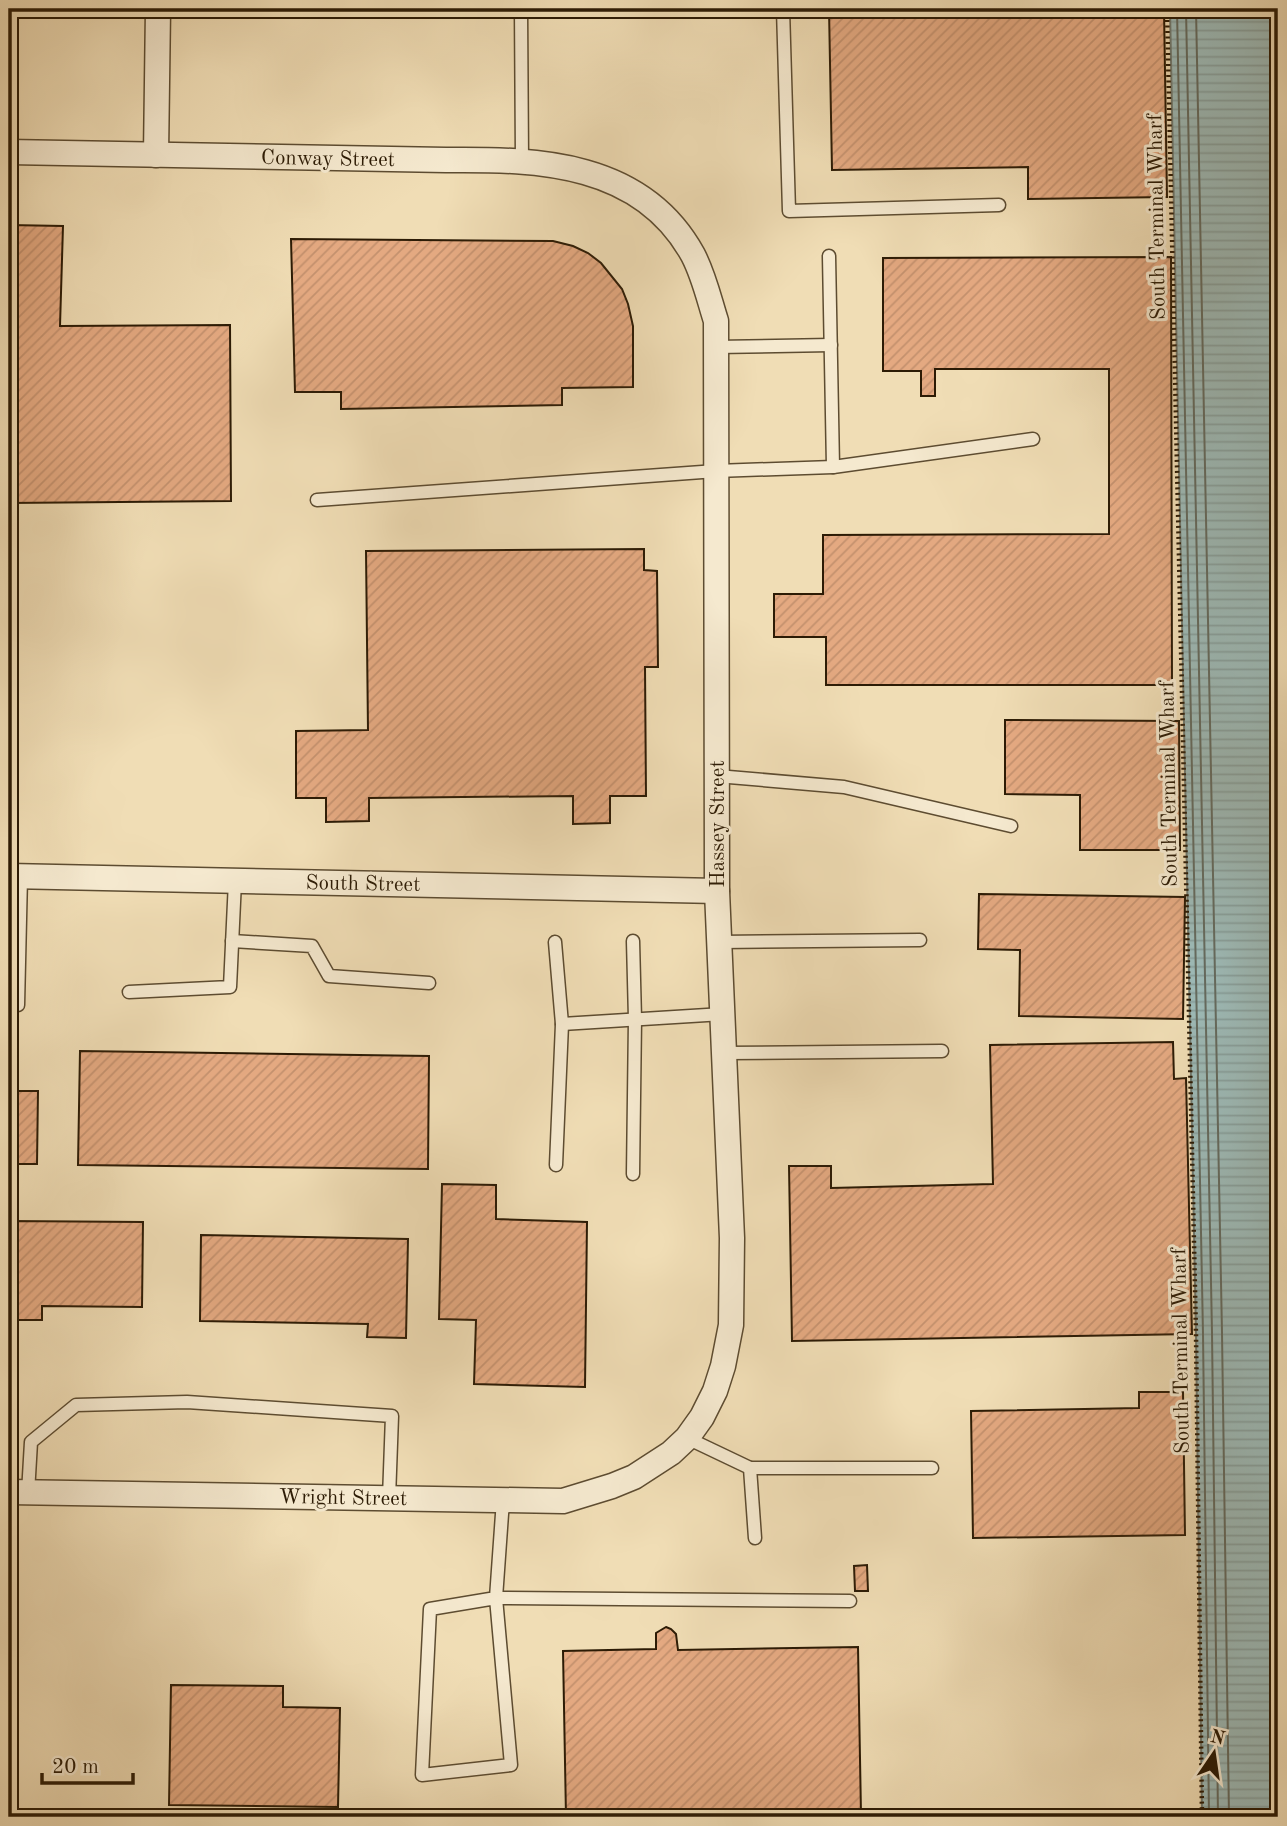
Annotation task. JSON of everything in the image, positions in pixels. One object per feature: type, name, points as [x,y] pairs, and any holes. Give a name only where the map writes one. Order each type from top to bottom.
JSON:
[{"type":"street","points":[[156,155],[158,9]]},
{"type":"street","name":"Conway Street","points":[[9,152],[522,161],[598,175],[625,186],[640,197]]},
{"type":"street","name":"Hassey Street","points":[[640,197],[673,228],[692,254],[702,275],[716,321],[717,891],[732,1238],[731,1325],[715,1391],[702,1417],[687,1438],[667,1456]]},
{"type":"street","name":"South Street","points":[[15,876],[717,891]]},
{"type":"street","name":"Wright Street","points":[[18,1493],[563,1501],[634,1477],[667,1456]]},
{"type":"lane","points":[[521,9],[522,161]]},
{"type":"lane","points":[[783,9],[789,211],[999,205]]},
{"type":"lane","points":[[829,256],[833,467]]},
{"type":"lane","points":[[716,347],[831,345]]},
{"type":"lane","points":[[317,500],[716,471],[833,467],[1033,439]]},
{"type":"lane","points":[[717,776],[844,787],[1012,827]]},
{"type":"lane","points":[[15,876],[18,1005]]},
{"type":"lane","points":[[129,992],[230,986],[236,881]]},
{"type":"lane","points":[[720,942],[920,940]]},
{"type":"lane","points":[[232,941],[312,946],[329,976],[429,984]]},
{"type":"lane","points":[[633,941],[633,1174]]},
{"type":"lane","points":[[555,942],[562,1024],[556,1165]]},
{"type":"lane","points":[[562,1024],[723,1014]]},
{"type":"lane","points":[[724,1053],[942,1051]]},
{"type":"lane","points":[[18,1493],[31,1442],[76,1405],[187,1402],[392,1416],[389,1498]]},
{"type":"lane","points":[[687,1438],[750,1468],[932,1468]]},
{"type":"lane","points":[[750,1468],[755,1538]]},
{"type":"lane","points":[[503,1500],[496,1598],[511,1765],[422,1775],[430,1609],[496,1598],[850,1601]]},
{"type":"path","name":"South Terminal Wharf","points":[[1167,9],[1195,1306],[1202,1817]]},
{"type":"water","points":[[1170,9],[1278,9],[1278,1817],[1202,1817],[1196,1334]]},
{"type":"building","points":[[829,9],[1164,9],[1167,197],[1028,199],[1028,167],[832,170]]},
{"type":"building","points":[[9,225],[63,226],[60,326],[230,325],[231,501],[9,503]]},
{"type":"building","points":[[291,239],[553,241],[573,246],[601,263],[622,289],[633,326],[633,387],[562,388],[562,405],[341,409],[341,392],[295,392]]},
{"type":"building","points":[[1171,257],[1172,685],[826,685],[826,637],[774,637],[774,594],[823,594],[823,535],[1109,534],[1109,369],[935,369],[935,396],[921,396],[921,371],[883,371],[883,258]]},
{"type":"building","points":[[644,549],[644,570],[657,571],[658,667],[645,667],[646,796],[610,796],[610,823],[573,824],[573,796],[369,798],[369,821],[326,822],[326,798],[296,798],[296,731],[368,730],[366,551]]},
{"type":"building","points":[[1005,720],[1179,721],[1180,850],[1080,850],[1080,795],[1005,794]]},
{"type":"building","points":[[979,894],[1185,897],[1183,1019],[1019,1016],[1020,950],[978,949]]},
{"type":"building","points":[[1173,1042],[1174,1079],[1186,1078],[1192,1334],[792,1341],[789,1166],[831,1166],[831,1188],[993,1184],[990,1045]]},
{"type":"building","points":[[80,1051],[429,1056],[428,1169],[78,1165]]},
{"type":"building","points":[[9,1091],[38,1091],[37,1164],[9,1164]]},
{"type":"building","points":[[442,1184],[496,1185],[496,1219],[587,1222],[585,1387],[474,1384],[476,1320],[439,1319]]},
{"type":"building","points":[[9,1221],[143,1222],[142,1307],[42,1306],[42,1320],[9,1320]]},
{"type":"building","points":[[201,1235],[408,1239],[406,1338],[367,1337],[368,1324],[200,1321]]},
{"type":"building","points":[[1139,1392],[1183,1392],[1185,1535],[973,1538],[971,1411],[1139,1408]]},
{"type":"building","points":[[867,1565],[868,1591],[855,1591],[854,1566]]},
{"type":"building","points":[[666,1627],[676,1634],[678,1650],[858,1647],[861,1814],[566,1817],[563,1651],[656,1649],[656,1633]]},
{"type":"building","points":[[171,1685],[283,1686],[283,1707],[340,1708],[338,1807],[169,1805]]}]
